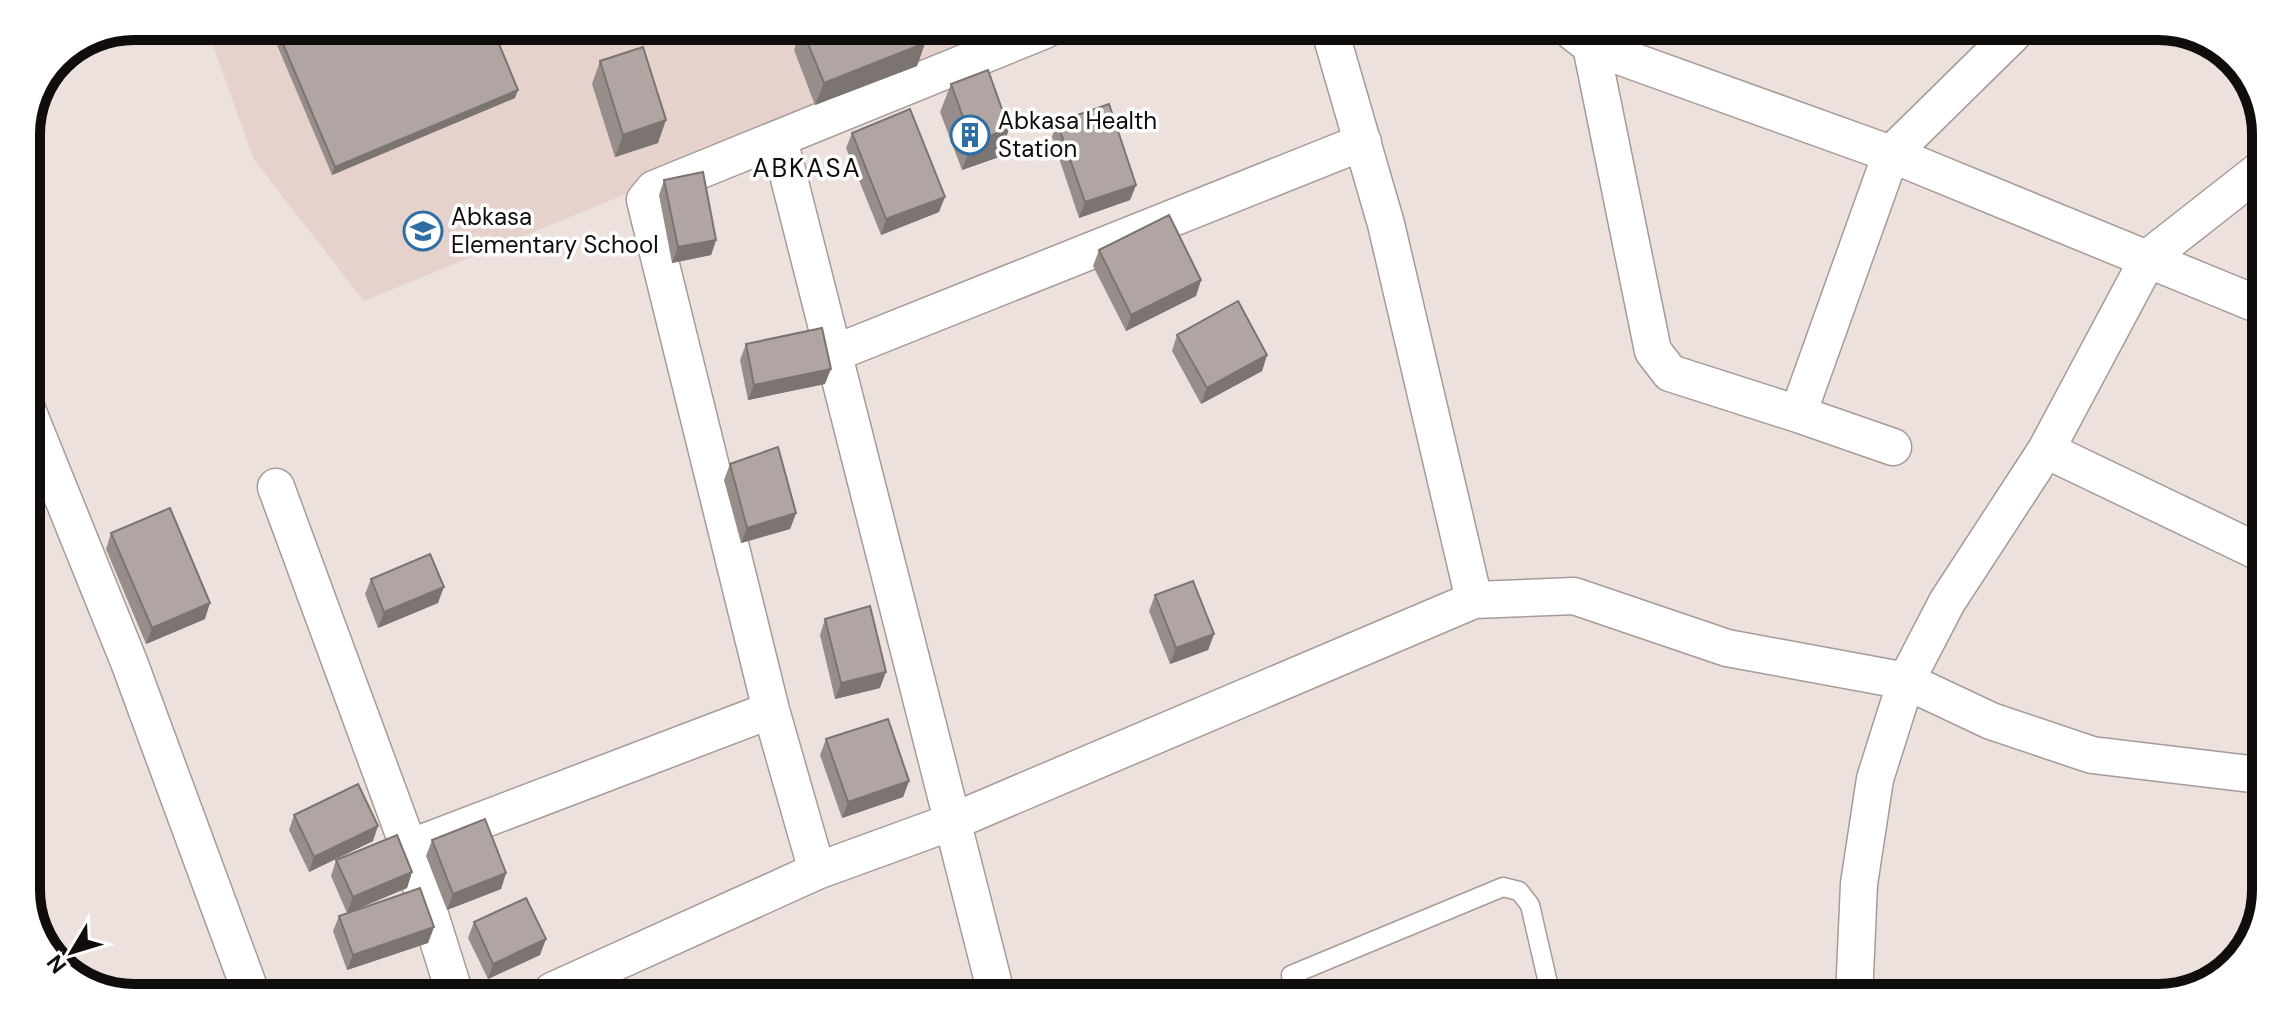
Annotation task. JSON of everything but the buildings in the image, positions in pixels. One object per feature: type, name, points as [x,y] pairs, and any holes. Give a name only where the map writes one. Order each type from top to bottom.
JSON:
[{"type":"street","points":[[817,871],[771,710],[645,200],[654,189],[1021,40]]},
{"type":"street","points":[[1333,40],[1386,224],[1474,600]]},
{"type":"street","points":[[1582,40],[1653,351],[1659,362],[1670,373],[1893,447]]},
{"type":"street","points":[[1585,40],[1891,154],[2149,257],[2252,302]]},
{"type":"street","points":[[1798,414],[1891,154],[2007,40]]},
{"type":"street","points":[[779,139],[994,984]]},
{"type":"street","points":[[835,353],[1363,142]]},
{"type":"street","points":[[1855,984],[1859,884],[1875,779],[1906,681],[1947,602],[2046,450],[2149,257],[2252,176]]},
{"type":"street","points":[[40,442],[129,662],[248,984]]},
{"type":"street","points":[[2046,450],[2252,549]]},
{"type":"street","points":[[276,487],[409,848],[452,984]]},
{"type":"street","points":[[567,984],[817,871],[954,821],[1474,600],[1574,596],[1727,648],[1906,681],[1991,721],[2092,755],[2252,774]]},
{"type":"street","points":[[409,848],[771,710]]},
{"type":"lane","points":[[1293,984],[1291,975],[1503,887],[1519,891],[1530,905],[1548,984]]},
{"type":"shaded area","name":"Abkasa Elementary School","points":[[211,40],[987,40],[989,46],[364,301],[254,160]]},
{"type":"place","name":"Abkasa Health Station","points":[[970,135]]},
{"type":"place","name":"Abkasa Elementary School","points":[[423,231]]},
{"type":"district","name":"ABKASA","points":[[807,168]]}]
